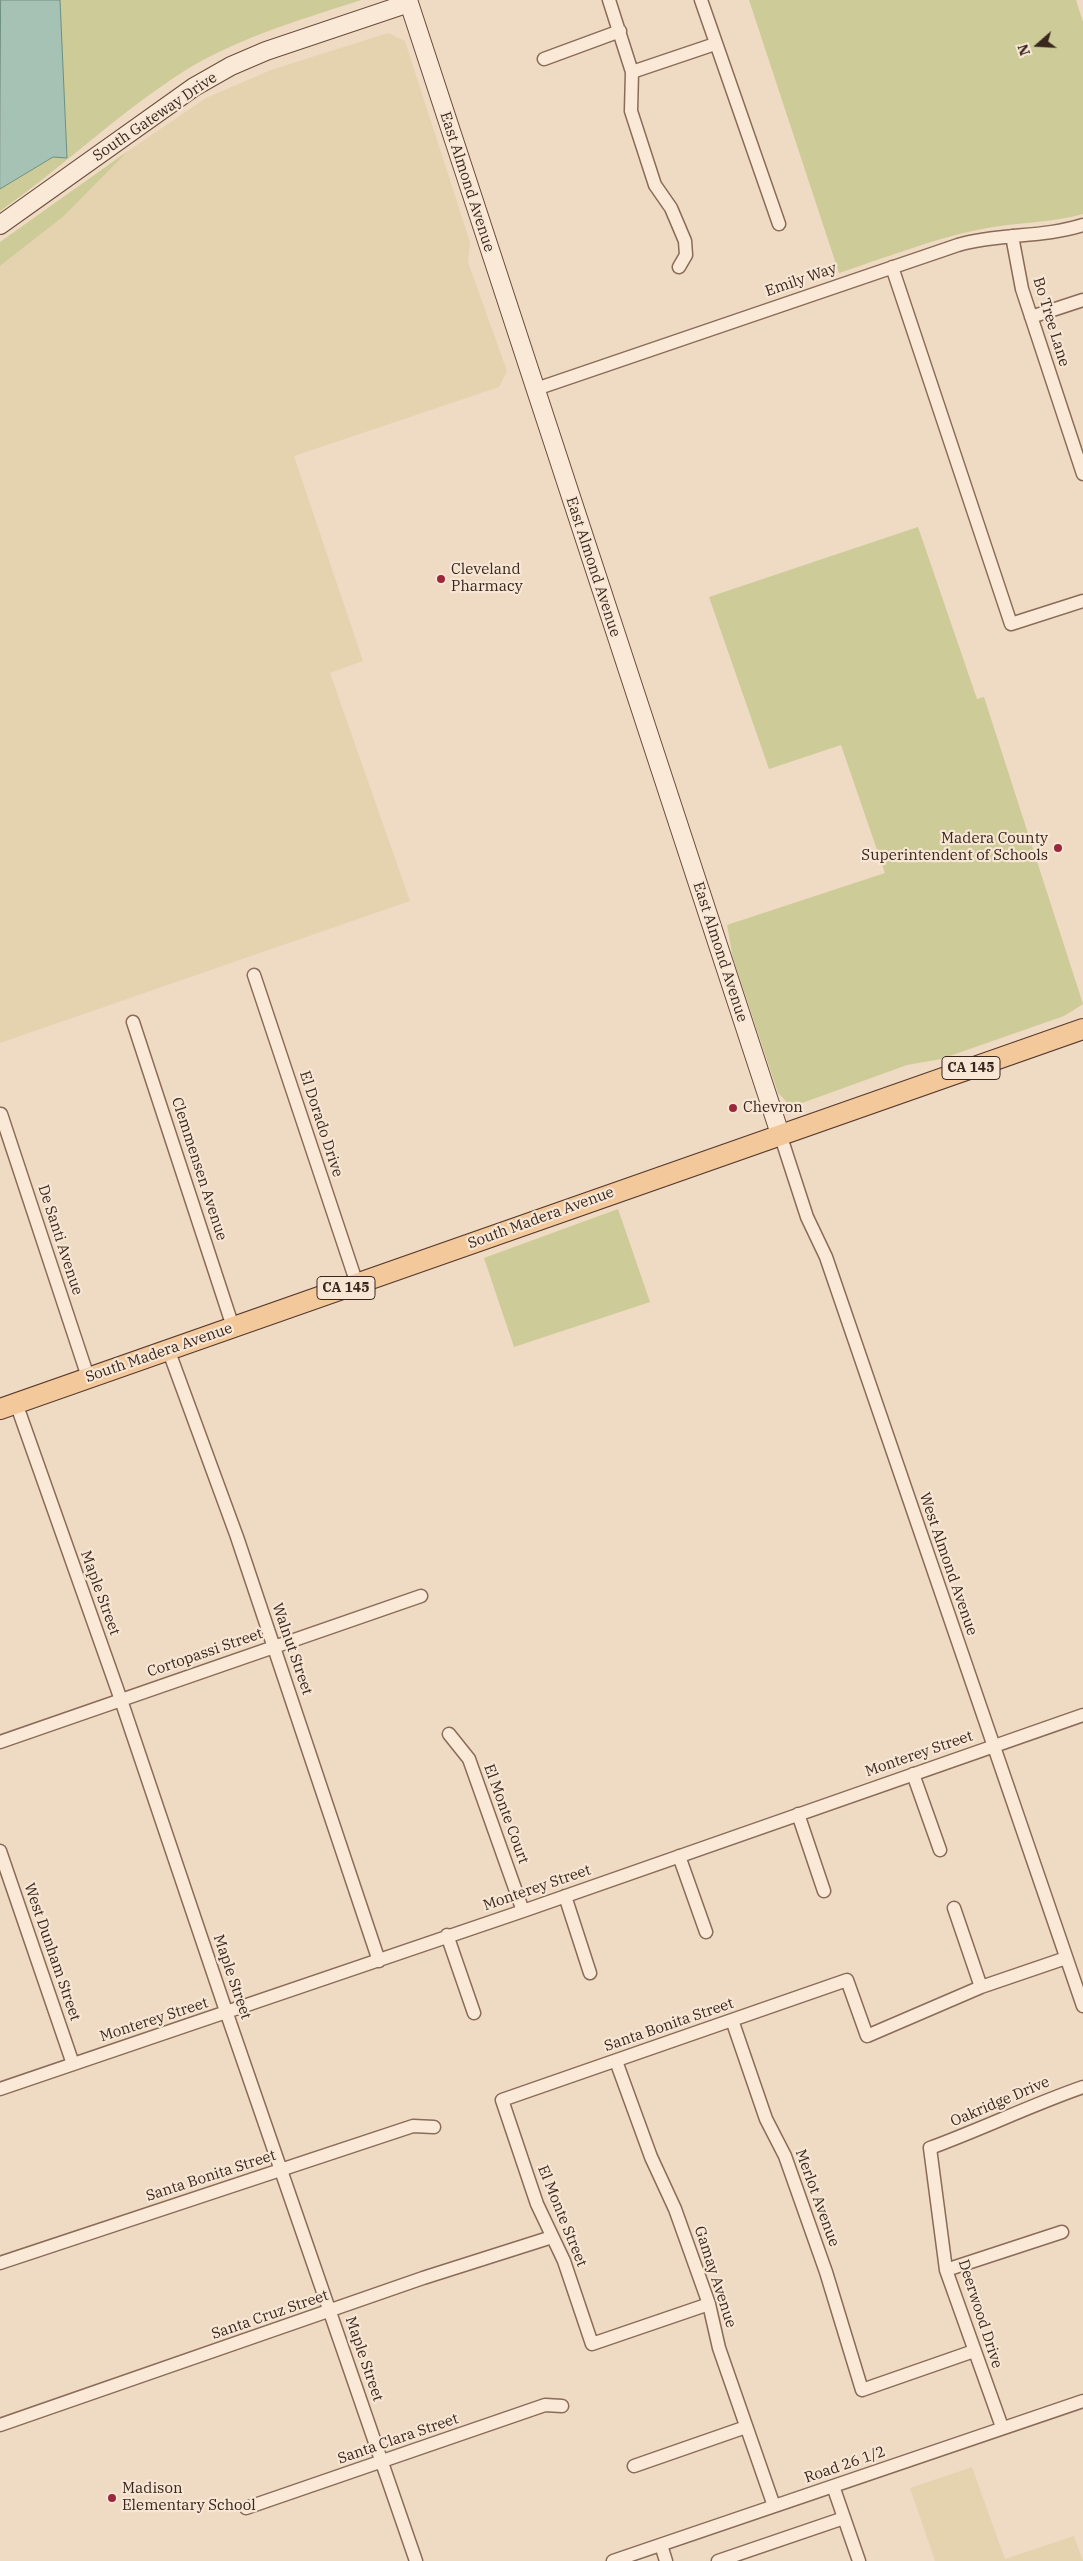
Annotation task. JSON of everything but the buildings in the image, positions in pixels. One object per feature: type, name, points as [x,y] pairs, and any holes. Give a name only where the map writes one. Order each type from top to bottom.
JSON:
[{"type":"main road","name":"South Gateway Drive","points":[[0,225],[194,87],[231,66],[266,51],[411,1]]},
{"type":"main road","name":"East Almond Avenue","points":[[411,1],[780,1134]]},
{"type":"main road","name":"South Madera Avenue","points":[[8,1406],[1083,1029]]},
{"type":"street","points":[[609,0],[632,72],[631,111],[655,185],[671,208],[685,241],[686,255],[679,267]]},
{"type":"street","points":[[701,0],[779,224]]},
{"type":"street","points":[[544,59],[620,31]]},
{"type":"street","points":[[632,72],[715,44]]},
{"type":"street","name":"Emily Way","points":[[536,389],[975,240],[1068,230],[1083,225]]},
{"type":"street","name":"Bo Tree Lane","points":[[1012,236],[1022,289],[1077,437],[1083,474]]},
{"type":"street","points":[[892,267],[1011,624],[1083,602]]},
{"type":"street","points":[[1031,317],[1083,300]]},
{"type":"street","name":"El Dorado Drive","points":[[254,975],[356,1284]]},
{"type":"street","name":"Clemmensen Avenue","points":[[133,1022],[233,1327]]},
{"type":"street","name":"De Santi Avenue","points":[[1,1114],[88,1377]]},
{"type":"street","name":"West Almond Avenue","points":[[780,1134],[808,1217],[826,1257],[1083,2006]]},
{"type":"street","name":"Walnut Street","points":[[168,1349],[274,1646],[379,1961]]},
{"type":"street","name":"Maple Street","points":[[8,1406],[121,1700],[416,2561]]},
{"type":"street","name":"Cortopassi Street","points":[[0,1742],[421,1596]]},
{"type":"street","name":"Monterey Street","points":[[0,2089],[227,2014],[447,1935],[523,1911],[1083,1715]]},
{"type":"street","name":"El Monte Court","points":[[449,1734],[469,1760],[523,1911]]},
{"type":"street","points":[[913,1774],[940,1850]]},
{"type":"street","points":[[798,1814],[824,1891]]},
{"type":"street","name":"West Dunham Street","points":[[0,1851],[6,1887],[73,2064]]},
{"type":"street","points":[[679,1856],[706,1932]]},
{"type":"street","points":[[565,1896],[590,1973]]},
{"type":"street","points":[[954,1908],[982,1987],[1066,1958]]},
{"type":"street","points":[[447,1935],[474,2013]]},
{"type":"street","name":"Santa Bonita Street","points":[[502,2100],[847,1980],[867,2036],[982,1987]]},
{"type":"street","name":"Merlot Avenue","points":[[732,2020],[766,2119],[785,2156],[826,2272],[862,2390],[974,2351]]},
{"type":"street","name":"Gamay Avenue","points":[[616,2061],[651,2157],[675,2209],[709,2304],[719,2348],[774,2506]]},
{"type":"street","name":"Oakridge Drive","points":[[930,2148],[986,2128],[1045,2100],[1083,2087]]},
{"type":"street","name":"El Monte Street","points":[[502,2100],[537,2204],[564,2262],[592,2344],[709,2304]]},
{"type":"street","name":"Santa Bonita Street","points":[[0,2263],[413,2126],[434,2127]]},
{"type":"street","name":"Deerwood Drive","points":[[930,2148],[946,2270],[1002,2428]]},
{"type":"street","points":[[946,2270],[1062,2232]]},
{"type":"street","name":"Santa Cruz Street","points":[[0,2426],[330,2311],[552,2237]]},
{"type":"street","name":"Road 26 1/2","points":[[615,2560],[1083,2401]]},
{"type":"street","name":"Santa Clara Street","points":[[246,2508],[545,2405],[562,2406]]},
{"type":"street","points":[[634,2466],[746,2427]]},
{"type":"street","points":[[833,2486],[859,2561]]},
{"type":"street","points":[[718,2561],[844,2518]]},
{"type":"street","points":[[661,2545],[666,2561]]},
{"type":"shaded area","points":[[1,0],[60,0],[67,158],[53,157],[0,189]]},
{"type":"shaded area","points":[[59,0],[361,0],[240,42],[194,65],[150,94],[0,211],[0,189],[53,157],[67,157]]},
{"type":"shaded area","points":[[749,0],[1076,0],[1083,22],[1083,214],[1057,220],[990,227],[959,234],[839,273]]},
{"type":"shaded area","points":[[388,33],[405,41],[470,242],[468,262],[507,371],[499,387],[294,456],[363,661],[330,673],[410,901],[0,1043],[0,266],[64,216],[128,151],[206,98],[271,70]]},
{"type":"shaded area","points":[[128,151],[64,216],[0,266],[0,242]]},
{"type":"shaded area","points":[[918,527],[977,699],[984,697],[1083,1004],[1064,1016],[941,1059],[907,1065],[802,1103],[788,1103],[778,1093],[733,958],[727,925],[885,873],[841,745],[769,769],[709,597]]},
{"type":"shaded area","points":[[618,1209],[650,1302],[514,1347],[484,1258]]},
{"type":"shaded area","points":[[972,2467],[1005,2559],[1074,2536],[1083,2561],[935,2561],[910,2488]]},
{"type":"place","name":"Cleveland Pharmacy","points":[[441,579]]},
{"type":"place","name":"Madera County Superintendent of Schools","points":[[1058,848]]},
{"type":"place","name":"Chevron","points":[[733,1108]]},
{"type":"place","name":"Madison Elementary School","points":[[112,2498]]}]
